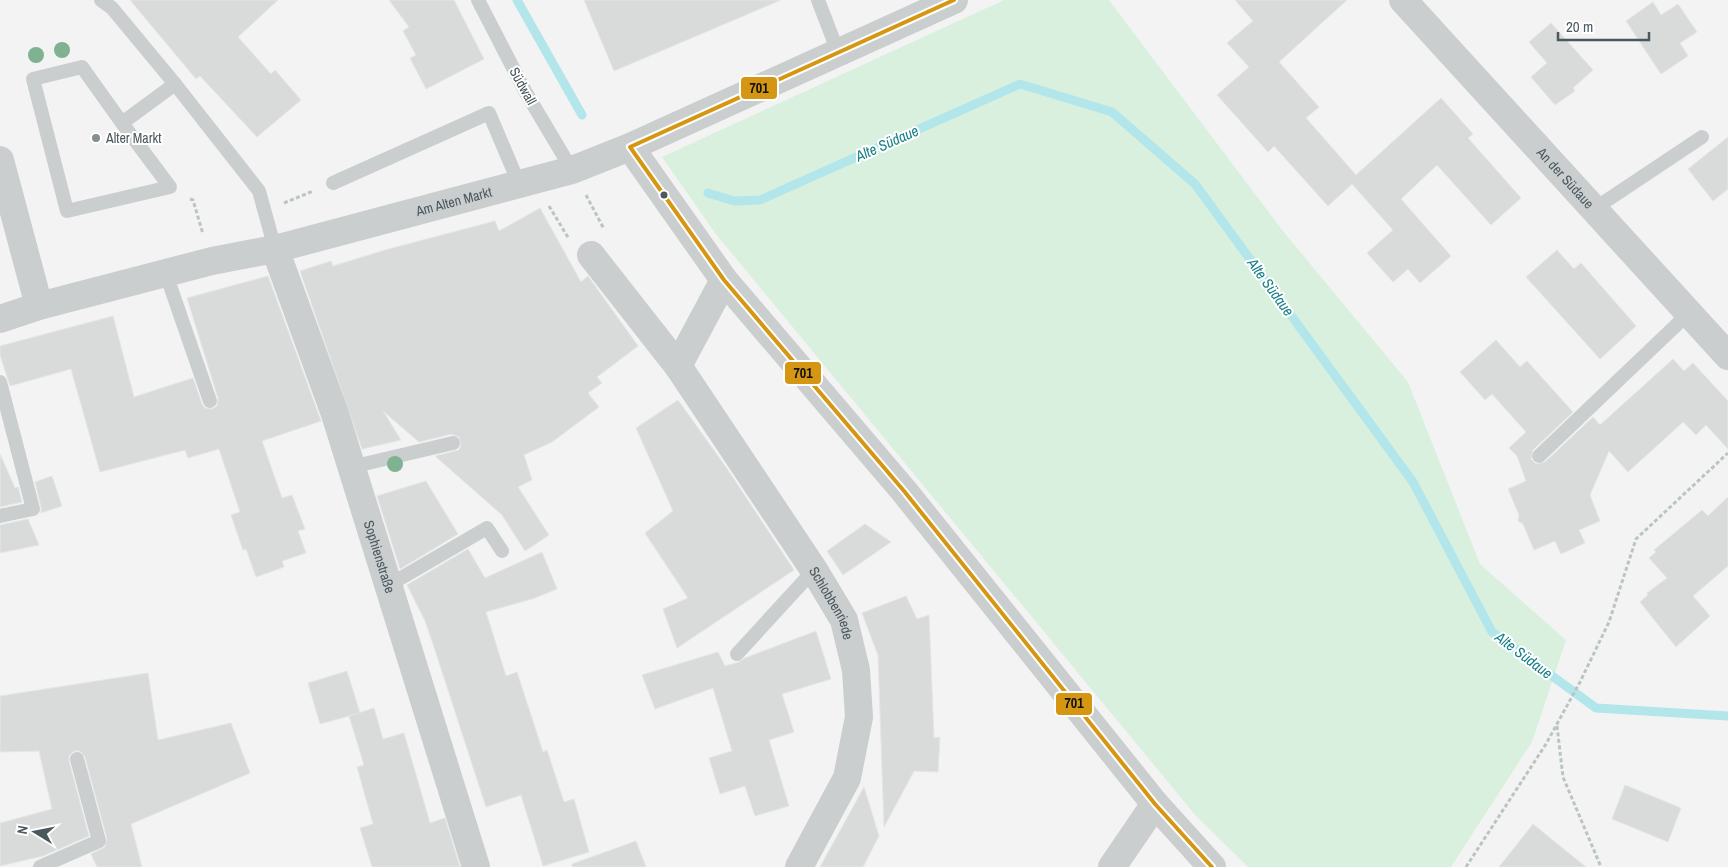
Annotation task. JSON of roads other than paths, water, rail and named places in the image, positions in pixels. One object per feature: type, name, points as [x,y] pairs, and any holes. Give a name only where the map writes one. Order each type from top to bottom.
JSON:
[{"type":"street","name":"Am Alten Markt","points":[[0,318],[212,261],[275,249],[528,184],[572,170],[630,147],[954,0]]},
{"type":"street","name":"An der Südaue","points":[[1403,0],[1728,356]]},
{"type":"street","points":[[630,147],[724,280],[904,491],[1155,804],[1195,851],[1212,867]]},
{"type":"street","points":[[0,160],[39,306]]},
{"type":"street","name":"Sophienstraße","points":[[275,249],[335,414],[476,867]]},
{"type":"street","name":"Schlobbenriede","points":[[591,255],[678,366],[814,570],[844,620],[856,670],[859,717],[847,778],[799,867]]},
{"type":"street","points":[[678,366],[724,280]]},
{"type":"street","points":[[1112,867],[1155,804]]},
{"type":"lane","points":[[101,0],[112,8],[176,84],[259,191],[275,249]]},
{"type":"lane","name":"Südwall","points":[[478,0],[525,91],[572,170]]},
{"type":"lane","points":[[818,0],[838,52]]},
{"type":"lane","points":[[82,67],[122,123],[170,187],[67,211],[33,79],[82,67]]},
{"type":"lane","points":[[122,123],[176,84]]},
{"type":"lane","points":[[333,183],[489,113],[528,184]]},
{"type":"lane","points":[[1594,210],[1702,137]]},
{"type":"lane","points":[[166,274],[210,401]]},
{"type":"lane","points":[[1539,456],[1689,313]]},
{"type":"lane","points":[[0,382],[32,509],[0,516]]},
{"type":"lane","points":[[351,467],[453,443]]},
{"type":"lane","points":[[389,585],[487,528],[502,551]]},
{"type":"lane","points":[[737,654],[814,570]]},
{"type":"lane","points":[[40,867],[99,841],[77,759]]},
{"type":"waterway","name":"Alte Südaue","points":[[517,0],[582,115]]},
{"type":"waterway","name":"Alte Südaue","points":[[708,193],[734,201],[760,200],[1020,84],[1112,112],[1195,184],[1413,482],[1492,632],[1596,708],[1728,716]]},
{"type":"place","name":"Alter Markt","points":[[96,138]]}]
